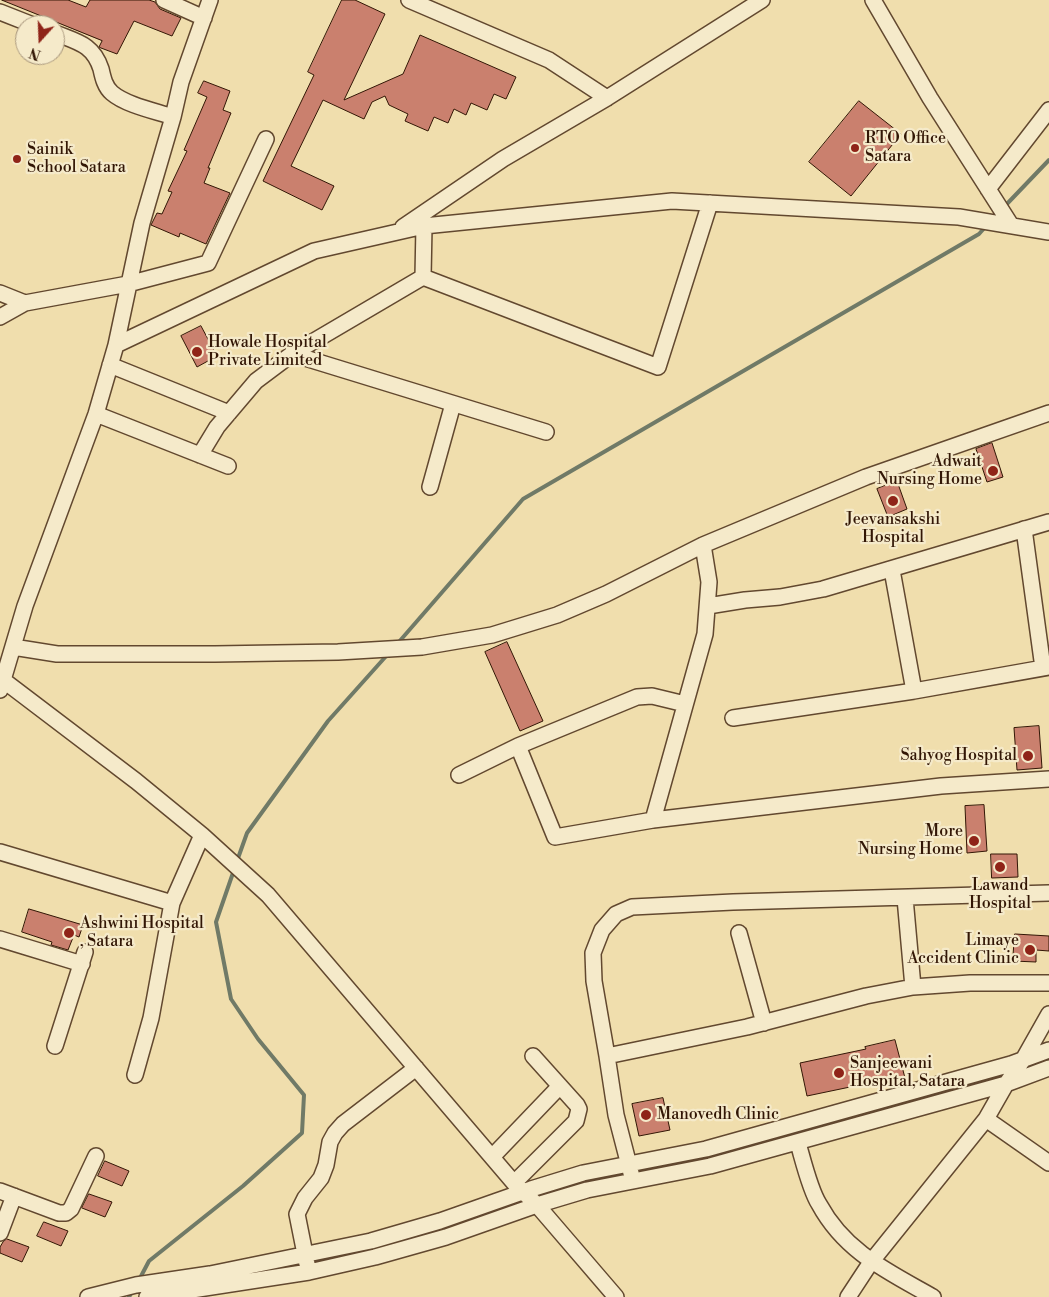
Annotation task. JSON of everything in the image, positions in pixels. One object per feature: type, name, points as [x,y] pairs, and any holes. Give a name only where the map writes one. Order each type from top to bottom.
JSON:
[{"type":"street","points":[[164,0],[204,18]]},
{"type":"street","points":[[210,0],[181,82],[173,117],[142,223],[116,345],[96,414],[25,606],[2,685],[136,782],[202,835],[268,895],[518,1188],[537,1205],[616,1297]]},
{"type":"street","points":[[409,0],[549,60],[607,98]]},
{"type":"street","points":[[396,232],[503,159],[607,98],[762,0]]},
{"type":"street","points":[[873,0],[930,98],[1011,225]]},
{"type":"street","points":[[0,12],[15,18]]},
{"type":"street","points":[[65,37],[84,44],[92,50],[98,61],[104,83],[115,95],[126,101],[173,117]]},
{"type":"street","points":[[988,189],[1049,110]]},
{"type":"street","points":[[0,317],[25,303],[128,284],[208,263],[266,138]]},
{"type":"street","points":[[116,345],[314,251],[424,226],[672,202],[959,216],[1049,232]]},
{"type":"street","points":[[423,277],[658,367],[710,203]]},
{"type":"street","points":[[423,277],[424,226]]},
{"type":"street","points":[[200,455],[217,427],[256,381],[292,354],[423,277]]},
{"type":"street","points":[[0,293],[25,303]]},
{"type":"street","points":[[292,354],[546,432]]},
{"type":"street","points":[[110,365],[229,413]]},
{"type":"street","points":[[430,487],[453,404]]},
{"type":"street","points":[[13,648],[56,654],[338,652],[422,647],[492,635],[557,615],[606,594],[703,545],[866,477],[1049,413]]},
{"type":"street","points":[[96,414],[228,466]]},
{"type":"street","points":[[708,606],[780,597],[823,589],[1049,522]]},
{"type":"street","points":[[734,718],[914,691],[1046,668],[1024,529]]},
{"type":"street","points":[[653,820],[704,634],[709,582],[703,545]]},
{"type":"street","points":[[892,570],[914,691]]},
{"type":"street","points":[[458,775],[518,746],[638,697],[658,697],[685,704]]},
{"type":"street","points":[[518,746],[555,836],[653,820],[942,786],[1049,779]]},
{"type":"street","points":[[135,1075],[151,1018],[172,903],[202,835]]},
{"type":"street","points":[[0,852],[172,903]]},
{"type":"street","points":[[635,1182],[628,1165],[616,1115],[594,981],[594,953],[602,930],[616,914],[632,906],[1049,893]]},
{"type":"street","points":[[905,898],[913,987]]},
{"type":"street","points":[[739,934],[764,1023]]},
{"type":"street","points":[[0,939],[84,958],[55,1046]]},
{"type":"street","points":[[607,1056],[764,1023],[866,996],[913,987],[970,983],[1049,984]]},
{"type":"street","points":[[848,1297],[871,1262],[986,1119],[1049,1014]]},
{"type":"street","points":[[88,1297],[129,1292],[371,1241],[440,1221],[518,1188],[706,1149],[1023,1060],[1049,1050]]},
{"type":"street","points":[[518,1188],[576,1121],[579,1114],[579,1109],[533,1056]]},
{"type":"street","points":[[310,1272],[297,1214],[305,1198],[321,1178],[326,1165],[330,1142],[335,1133],[344,1124],[416,1068]]},
{"type":"street","points":[[147,1297],[310,1272],[375,1257],[437,1240],[537,1205],[587,1190],[710,1166],[1006,1084],[1049,1068]]},
{"type":"street","points":[[492,1157],[560,1086]]},
{"type":"street","points":[[876,1102],[881,1119]]},
{"type":"street","points":[[986,1119],[1049,1162]]},
{"type":"street","points":[[798,1142],[817,1203],[837,1232],[871,1262],[933,1297]]},
{"type":"street","points":[[0,1233],[7,1194],[59,1214],[66,1213],[71,1209],[96,1156]]},
{"type":"building","points":[[2,0],[68,0],[86,7],[90,0],[149,0],[155,2],[160,9],[181,18],[172,36],[134,21],[117,54],[99,47],[102,41],[65,26],[65,15],[39,15]]},
{"type":"building","points":[[342,0],[355,0],[385,14],[344,100],[403,74],[420,35],[516,77],[506,99],[494,94],[487,110],[471,103],[466,115],[454,109],[448,123],[434,117],[428,131],[405,121],[408,114],[389,105],[385,96],[372,102],[364,119],[323,100],[291,166],[334,186],[322,210],[263,181],[314,75],[308,72]]},
{"type":"building","points":[[204,81],[230,91],[223,110],[231,113],[208,168],[210,168],[204,183],[230,193],[206,244],[180,233],[179,237],[151,225],[157,213],[162,214],[172,192],[168,191],[187,151],[184,150],[207,97],[198,93]]},
{"type":"building","name":"RTO Office Satara","points":[[859,101],[901,134],[851,196],[809,162]]},
{"type":"building","points":[[201,326],[217,356],[197,367],[181,336]]},
{"type":"building","points":[[992,443],[1003,477],[987,482],[976,449]]},
{"type":"building","points":[[897,481],[907,509],[888,517],[877,489]]},
{"type":"building","points":[[507,642],[543,721],[520,731],[485,652]]},
{"type":"building","points":[[1039,726],[1042,768],[1017,770],[1014,728]]},
{"type":"building","points":[[984,805],[987,851],[967,853],[965,806]]},
{"type":"building","points":[[991,854],[1017,854],[1018,877],[992,878]]},
{"type":"building","points":[[29,909],[83,925],[79,937],[74,935],[68,950],[51,945],[52,942],[22,932]]},
{"type":"building","points":[[1015,934],[1049,936],[1049,951],[1036,950],[1036,962],[1013,961]]},
{"type":"building","points":[[895,1040],[905,1078],[875,1085],[874,1082],[807,1096],[800,1063],[866,1049],[865,1047]]},
{"type":"building","points":[[663,1098],[670,1130],[639,1136],[632,1104]]},
{"type":"building","points":[[105,1161],[129,1171],[122,1186],[98,1176]]},
{"type":"building","points":[[89,1194],[112,1202],[105,1217],[82,1208]]},
{"type":"building","points":[[44,1222],[68,1231],[61,1246],[37,1236]]},
{"type":"building","points":[[7,1239],[29,1247],[22,1262],[0,1253],[0,1247]]},
{"type":"waterway","points":[[1004,207],[1049,160]]},
{"type":"waterway","points":[[398,643],[523,499],[979,234],[987,225]]},
{"type":"waterway","points":[[237,861],[247,833],[328,721],[388,654]]},
{"type":"waterway","points":[[139,1280],[149,1261],[243,1186],[302,1133],[304,1095],[258,1039],[231,999],[216,922],[234,870]]},
{"type":"waterway","points":[[129,1297],[133,1290]]},
{"type":"place","name":"RTO Office Satara","points":[[855,148]]},
{"type":"place","name":"Sainik School Satara","points":[[17,159]]},
{"type":"place","name":"Howale Hospital Private Limited","points":[[197,352]]},
{"type":"place","name":"Adwait Nursing Home","points":[[993,471]]},
{"type":"place","name":"Jeevansakshi Hospital","points":[[893,501]]},
{"type":"place","name":"Sahyog Hospital","points":[[1028,756]]},
{"type":"place","name":"More Nursing Home","points":[[974,841]]},
{"type":"place","name":"Lawand Hospital","points":[[1000,867]]},
{"type":"place","name":"Ashwini Hospital , Satara","points":[[69,933]]},
{"type":"place","name":"Limaye Accident Clinic","points":[[1030,950]]},
{"type":"place","name":"Sanjeewani Hospital, Satara","points":[[839,1073]]},
{"type":"place","name":"Manovedh Clinic","points":[[646,1115]]}]
